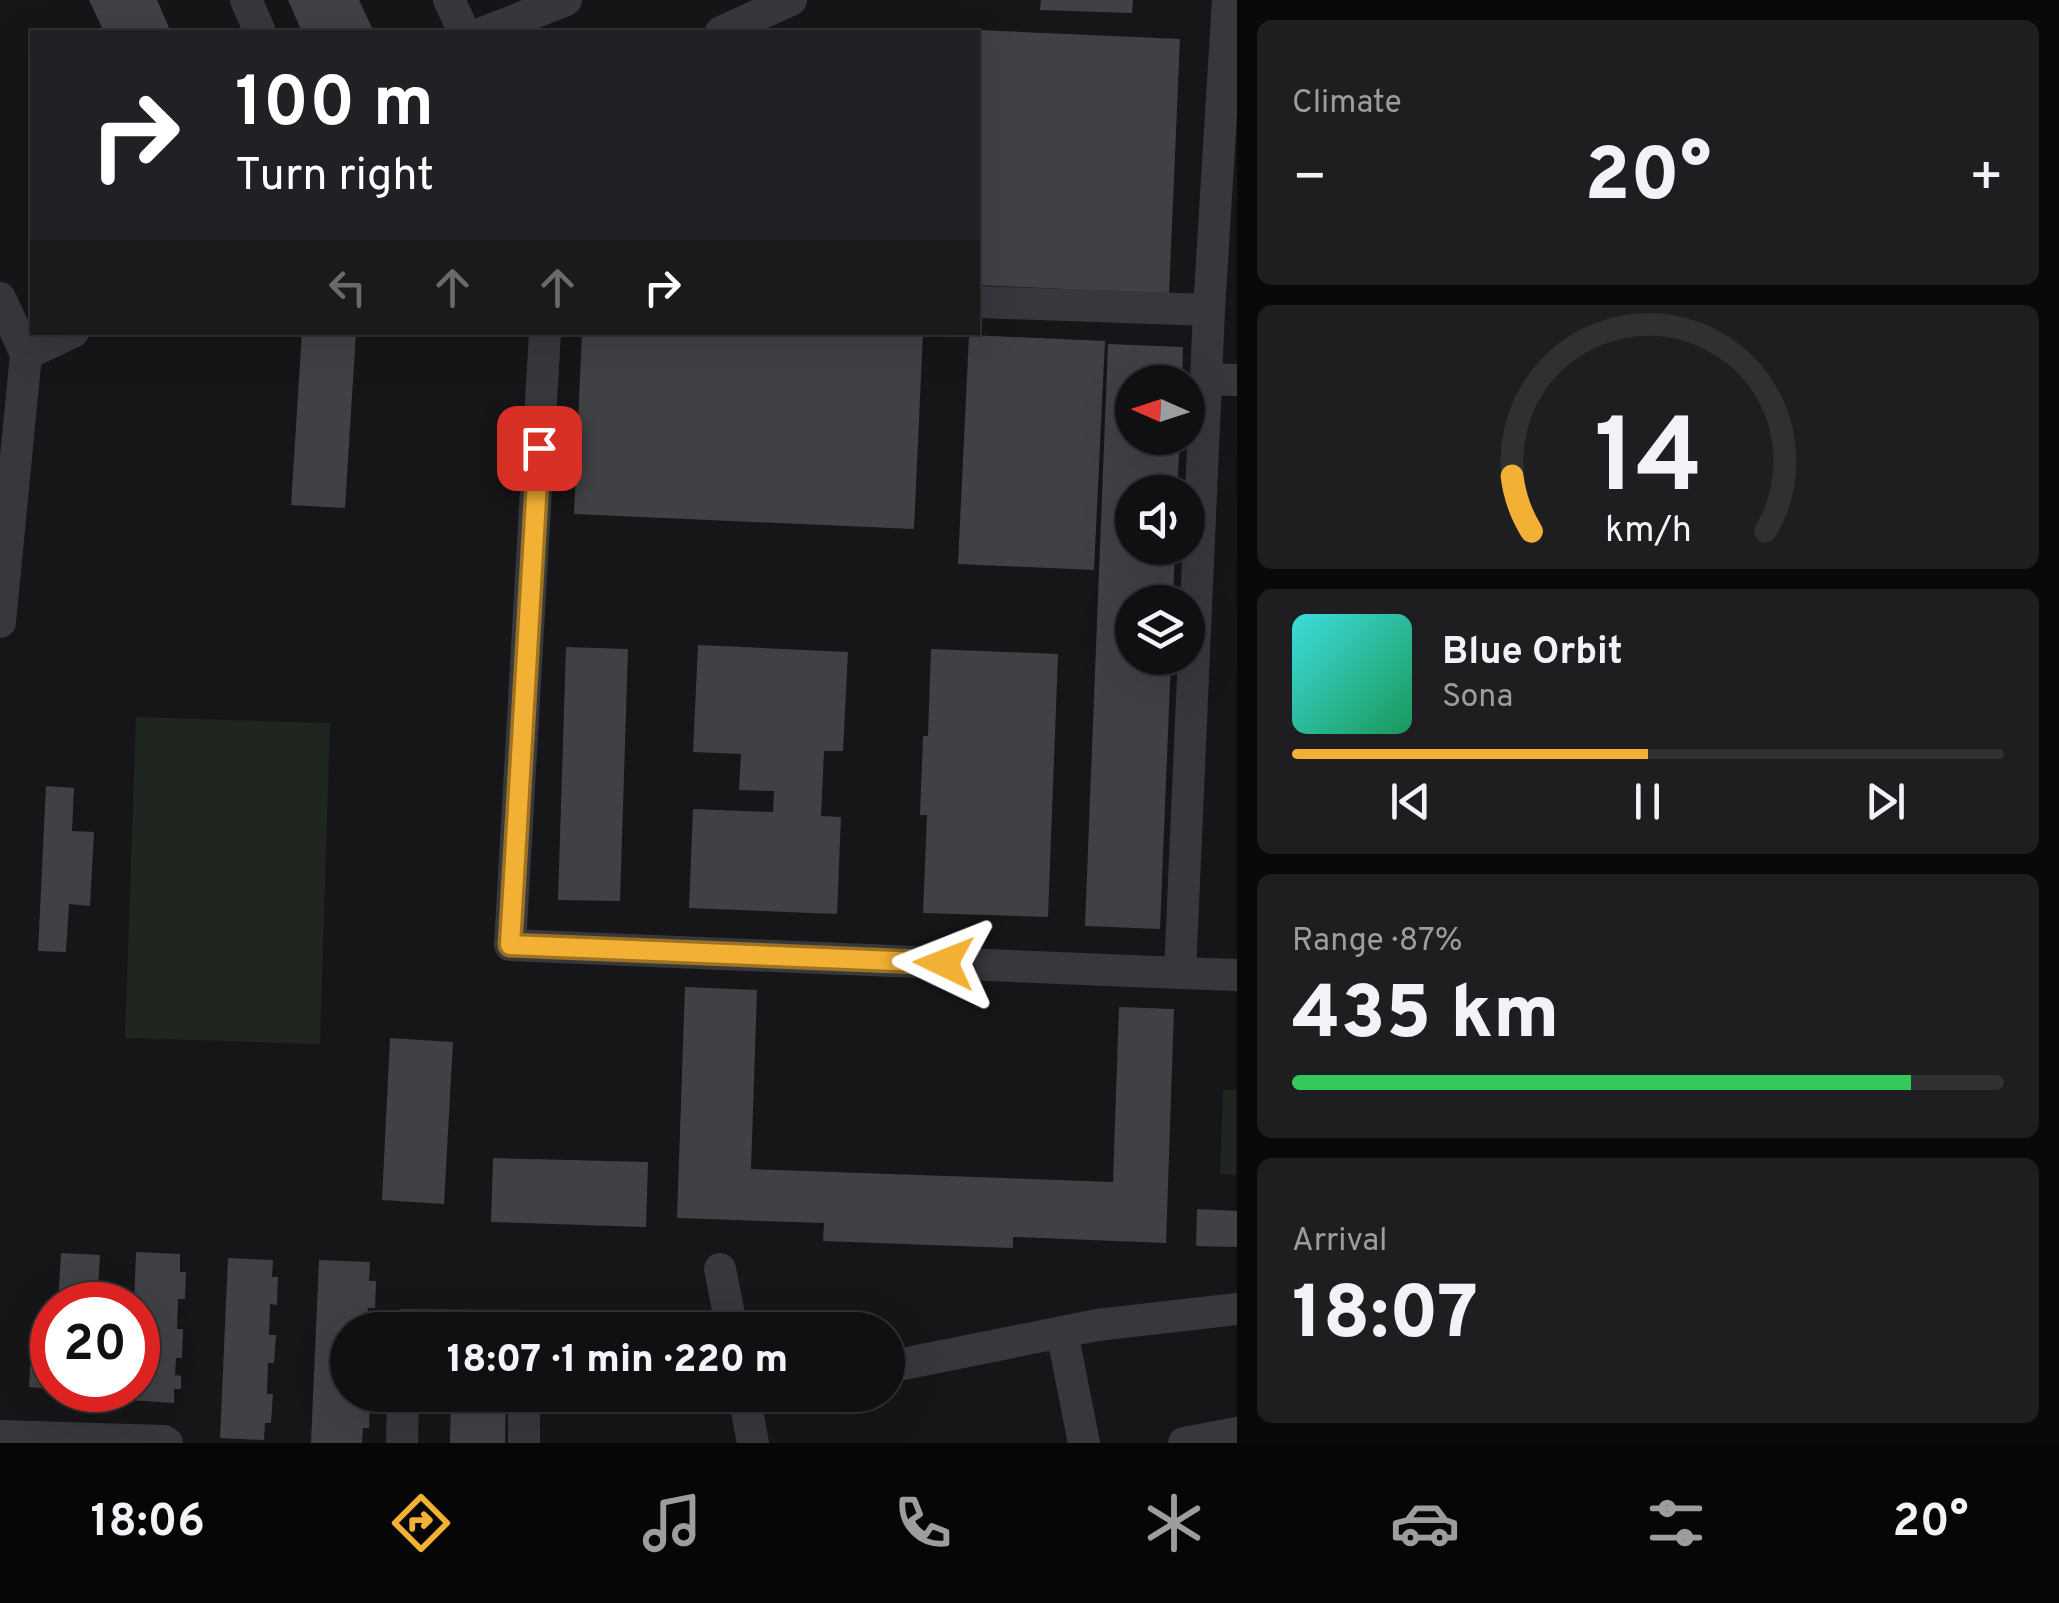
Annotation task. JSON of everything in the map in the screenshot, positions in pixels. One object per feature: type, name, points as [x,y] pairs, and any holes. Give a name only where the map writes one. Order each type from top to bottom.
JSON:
[{"type":"street","points":[[246,0],[259,30]]},
{"type":"street","points":[[449,0],[463,30]]},
{"type":"street","points":[[490,30],[566,0]]},
{"type":"street","points":[[725,30],[791,0]]},
{"type":"street","points":[[1180,973],[1221,379],[1209,310],[1228,0]]},
{"type":"street","points":[[0,298],[26,354],[5,514],[0,622]]},
{"type":"street","points":[[980,302],[1209,310]]},
{"type":"street","points":[[26,354],[67,335]]},
{"type":"street","points":[[546,335],[510,945],[1236,975]]},
{"type":"street","points":[[720,1269],[728,1312]]},
{"type":"street","points":[[905,1364],[1096,1325],[1236,1309]]},
{"type":"street","points":[[1062,1332],[1084,1443]]},
{"type":"street","points":[[402,1443],[403,1412]]},
{"type":"street","points":[[524,1412],[524,1443]]},
{"type":"street","points":[[748,1412],[753,1443]]},
{"type":"street","points":[[1184,1443],[1236,1433]]},
{"type":"street","points":[[0,1436],[166,1443]]},
{"type":"shaded area","points":[[136,717],[330,723],[320,1044],[125,1038]]},
{"type":"shaded area","points":[[1223,1090],[1236,1090],[1236,1175],[1220,1174]]},
{"type":"building","points":[[89,0],[157,0],[170,30],[103,30]]},
{"type":"building","points":[[288,0],[359,0],[373,30],[301,30]]},
{"type":"building","points":[[1041,0],[1133,0],[1132,13],[1040,10]]},
{"type":"building","points":[[980,30],[1180,39],[1169,294],[980,285]]},
{"type":"building","points":[[302,335],[356,335],[345,508],[291,505]]},
{"type":"building","points":[[582,335],[923,335],[914,529],[574,514]]},
{"type":"building","points":[[969,335],[1105,341],[1094,570],[958,564]]},
{"type":"building","points":[[1108,344],[1183,347],[1182,365],[1115,365],[1115,455],[1179,455],[1178,475],[1115,475],[1115,565],[1174,565],[1174,585],[1115,585],[1115,675],[1170,675],[1160,929],[1085,926]]},
{"type":"building","points":[[698,645],[848,652],[843,751],[824,751],[821,816],[841,817],[837,914],[689,908],[693,809],[773,812],[774,791],[739,790],[741,754],[693,752]]},
{"type":"building","points":[[566,647],[628,649],[620,901],[558,900]]},
{"type":"building","points":[[931,649],[1058,654],[1048,917],[923,913],[927,815],[920,815]]},
{"type":"building","points":[[46,786],[74,788],[72,831],[94,832],[90,906],[69,904],[66,952],[38,951]]},
{"type":"building","points":[[685,987],[757,990],[751,1169],[1113,1182],[1119,1007],[1174,1009],[1166,1243],[1013,1237],[1013,1248],[823,1241],[824,1223],[677,1218]]},
{"type":"building","points":[[390,1038],[453,1042],[444,1204],[382,1200]]},
{"type":"building","points":[[493,1158],[648,1162],[646,1227],[491,1222]]},
{"type":"building","points":[[1197,1209],[1237,1211],[1237,1247],[1196,1246]]},
{"type":"building","points":[[136,1252],[180,1254],[180,1272],[186,1272],[185,1299],[178,1299],[177,1329],[183,1329],[182,1358],[176,1358],[175,1375],[181,1376],[181,1389],[174,1389],[174,1403],[160,1402],[160,1282],[135,1282]]},
{"type":"building","points":[[61,1253],[100,1255],[98,1282],[59,1282]]},
{"type":"building","points":[[228,1258],[273,1260],[272,1277],[278,1277],[277,1305],[270,1304],[269,1335],[276,1335],[274,1363],[268,1363],[267,1394],[273,1394],[271,1423],[265,1423],[264,1440],[220,1438]]},
{"type":"building","points":[[319,1260],[370,1262],[369,1281],[376,1281],[375,1308],[368,1308],[368,1312],[330,1312],[330,1412],[370,1412],[369,1428],[363,1428],[362,1443],[311,1443]]},
{"type":"building","points":[[451,1412],[506,1412],[505,1443],[450,1443]]},
{"type":"route","points":[[539,448],[510,945],[944,963]]}]
